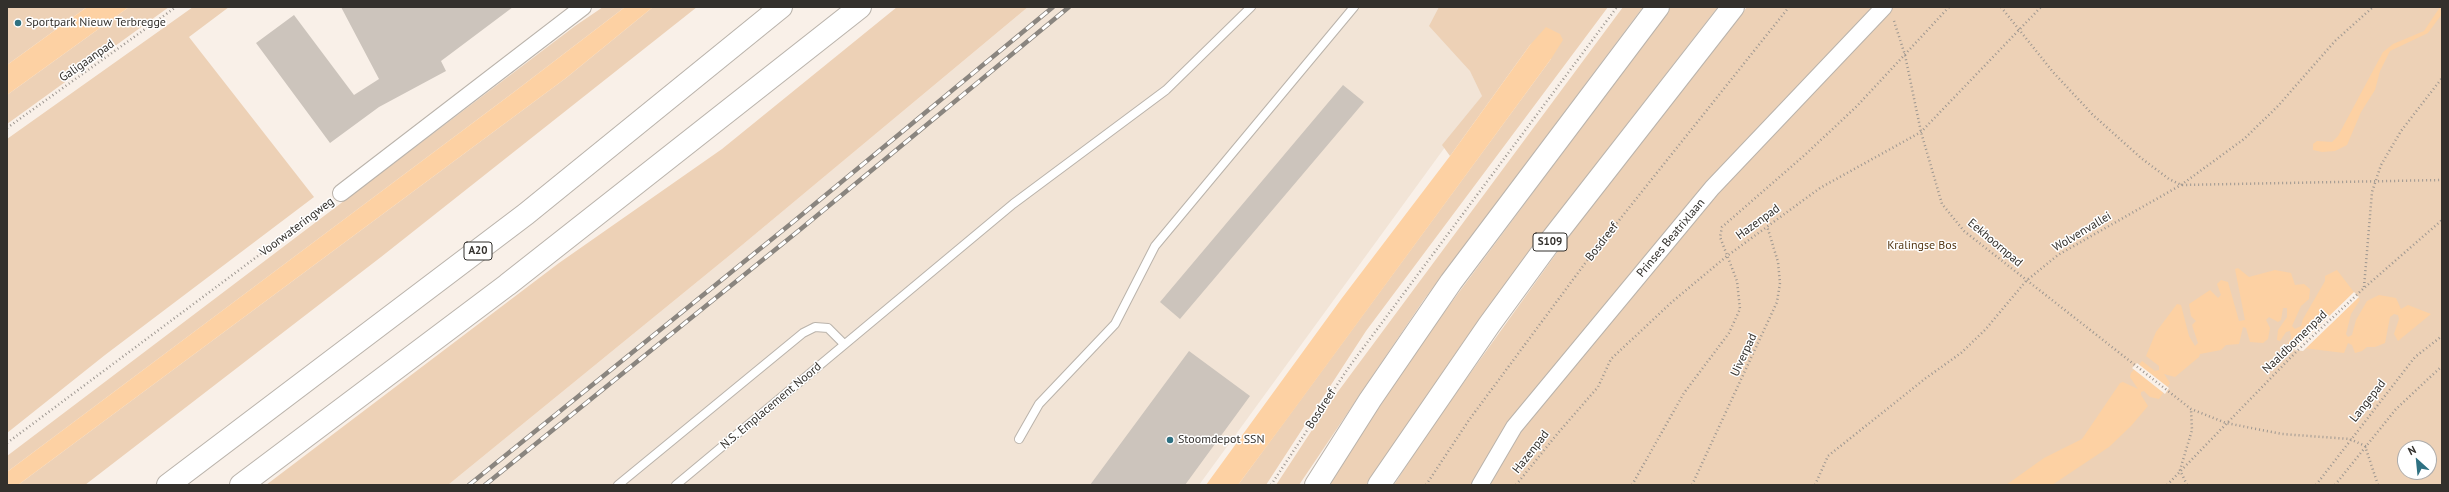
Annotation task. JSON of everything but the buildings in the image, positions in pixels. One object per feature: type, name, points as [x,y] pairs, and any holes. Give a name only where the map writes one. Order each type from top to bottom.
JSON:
[{"type":"highway","name":"A20","points":[[168,485],[526,214],[781,7]]},
{"type":"highway","points":[[241,485],[508,285],[860,7]]},
{"type":"highway","points":[[1316,485],[1374,394],[1451,282],[1658,7]]},
{"type":"highway","name":"S109","points":[[1379,485],[1485,331],[1550,243],[1733,7]]},
{"type":"street","name":"Voorwateringweg","points":[[341,194],[583,7]]},
{"type":"street","name":"Prinses Beatrixlaan","points":[[1480,485],[1514,427],[1712,188],[1888,10]]},
{"type":"lane","name":"N.S. Emplacement Noord","points":[[676,485],[1013,204],[1166,90],[1251,7]]},
{"type":"lane","points":[[1020,439],[1039,404],[1115,324],[1155,246],[1354,7]]},
{"type":"lane","points":[[618,485],[803,333],[815,327],[828,328],[844,344]]},
{"type":"path","name":"Galigaanpad","points":[[7,128],[176,7]]},
{"type":"path","name":"Bosdreef","points":[[1271,485],[1349,367],[1617,7]]},
{"type":"path","name":"Bosdreef","points":[[1426,485],[1469,420],[1589,258],[1789,7]]},
{"type":"path","name":"Uiverpad","points":[[1632,485],[1684,393],[1729,333],[1740,309],[1738,281],[1720,237],[1722,227],[1807,153],[1905,55],[1949,7]]},
{"type":"path","points":[[2001,7],[2053,72],[2093,116],[2141,158],[2181,185],[2377,180],[2442,180]]},
{"type":"path","name":"Hazenpad","points":[[1516,485],[1598,387],[1611,360],[1673,302],[1727,256],[1820,188],[1921,132],[2020,31],[2041,7]]},
{"type":"path","name":"Wolvenvallei","points":[[1815,485],[1828,456],[1926,378],[1961,353],[1986,330],[2026,282],[2058,255],[2181,185],[2244,139],[2278,106],[2335,41],[2372,7]]},
{"type":"path","name":"Eekhoornpad","points":[[1888,10],[1905,55],[1921,132],[1942,204],[1964,231],[2124,359],[2191,409]]},
{"type":"path","points":[[2364,288],[2372,192],[2381,165],[2401,131],[2442,78]]},
{"type":"path","name":"Voorwateringweg","points":[[7,443],[341,194]]},
{"type":"path","name":"Naaldbomenpad","points":[[2167,485],[2297,351],[2364,288],[2442,220]]},
{"type":"path","name":"Uiverpad","points":[[1692,485],[1777,302],[1780,283],[1778,262],[1766,226]]},
{"type":"path","name":"Langepad","points":[[2316,485],[2415,357],[2442,336]]},
{"type":"path","points":[[2335,485],[2396,409],[2442,366]]},
{"type":"path","points":[[2187,485],[2180,470],[2192,430],[2191,409],[2226,423],[2282,434],[2350,440],[2365,446],[2378,485]]},
{"type":"shaded area","points":[[87,7],[129,7],[7,95],[7,65]]},
{"type":"shaded area","points":[[625,7],[653,7],[566,78],[18,485],[7,485],[7,472]]},
{"type":"shaded area","points":[[1028,7],[1442,7],[1491,84],[1199,485],[448,485],[735,251]]},
{"type":"shaded area","points":[[2440,7],[2442,14],[2428,33],[2390,51],[2380,71],[2375,90],[2361,112],[2347,145],[2335,151],[2322,152],[2313,150],[2313,144],[2317,141],[2332,142],[2338,136],[2383,52],[2393,44],[2424,31]]},
{"type":"shaded area","points":[[1546,27],[1560,34],[1563,40],[1551,59],[1287,419],[1238,485],[1206,485],[1342,298],[1450,156],[1530,45]]},
{"type":"shaded area","points":[[2238,268],[2249,277],[2275,270],[2291,273],[2295,285],[2304,284],[2310,289],[2309,299],[2301,306],[2292,326],[2295,329],[2301,326],[2303,319],[2325,281],[2325,276],[2337,270],[2360,300],[2351,314],[2346,334],[2348,337],[2352,335],[2356,320],[2367,301],[2379,295],[2396,298],[2401,309],[2408,305],[2431,314],[2398,341],[2394,334],[2399,319],[2398,315],[2394,314],[2390,317],[2385,343],[2375,347],[2367,347],[2362,351],[2355,353],[2352,345],[2348,343],[2344,353],[2287,346],[2291,337],[2290,331],[2286,332],[2280,341],[2277,340],[2278,330],[2287,317],[2287,308],[2283,308],[2281,320],[2278,322],[2269,317],[2266,320],[2270,328],[2268,339],[2263,343],[2250,342],[2246,328],[2243,327],[2239,344],[2226,345],[2221,350],[2200,354],[2199,357],[2175,377],[2164,374],[2170,383],[2159,399],[2150,397],[2144,391],[2141,392],[2141,395],[2148,406],[2131,426],[2109,447],[2052,485],[2006,485],[2044,458],[2082,439],[2120,383],[2123,382],[2138,389],[2130,377],[2131,373],[2142,361],[2155,371],[2159,370],[2159,366],[2146,356],[2156,332],[2177,304],[2181,305],[2189,336],[2195,346],[2198,343],[2192,325],[2196,321],[2191,316],[2189,304],[2210,290],[2218,298],[2221,295],[2217,284],[2221,280],[2228,282],[2239,321],[2245,320],[2235,269]]},
{"type":"green space","points":[[7,7],[87,7],[7,65]]},
{"type":"green space","points":[[129,7],[169,7],[7,124],[7,95]]},
{"type":"green space","points":[[193,7],[229,7],[189,37],[314,197],[105,355],[7,433],[7,139]]},
{"type":"green space","points":[[603,7],[625,7],[7,472],[7,456],[575,26]]},
{"type":"green space","points":[[653,7],[697,7],[381,257],[85,485],[18,485],[566,78]]},
{"type":"green space","points":[[897,7],[1028,7],[735,251],[448,485],[266,485],[559,263],[722,149]]},
{"type":"green space","points":[[1439,7],[1608,7],[1366,331],[1266,485],[1238,485],[1551,59],[1533,43],[1530,45],[1450,156],[1442,145],[1482,96],[1470,71],[1429,26]]},
{"type":"green space","points":[[1623,7],[1643,7],[1423,301],[1299,485],[1276,485],[1331,401]]},
{"type":"green space","points":[[1671,7],[1718,7],[1565,204],[1462,344],[1366,485],[1325,485],[1390,385]]},
{"type":"green space","name":"Kralingse Bos","points":[[1747,7],[2442,7],[2442,485],[1394,485],[1423,439],[1576,226]]},
{"type":"pier","points":[[2354,292],[2359,297],[2303,351],[2294,350]]},
{"type":"pier","points":[[2137,363],[2169,388],[2165,394],[2132,368]]},
{"type":"railway","points":[[469,485],[793,222],[1053,7]]},
{"type":"railway","points":[[485,485],[802,228],[1069,7]]},
{"type":"place","name":"Sportpark Nieuw Terbregge","points":[[18,23]]},
{"type":"place","name":"Stoomdepot SSN","points":[[1170,440]]}]
